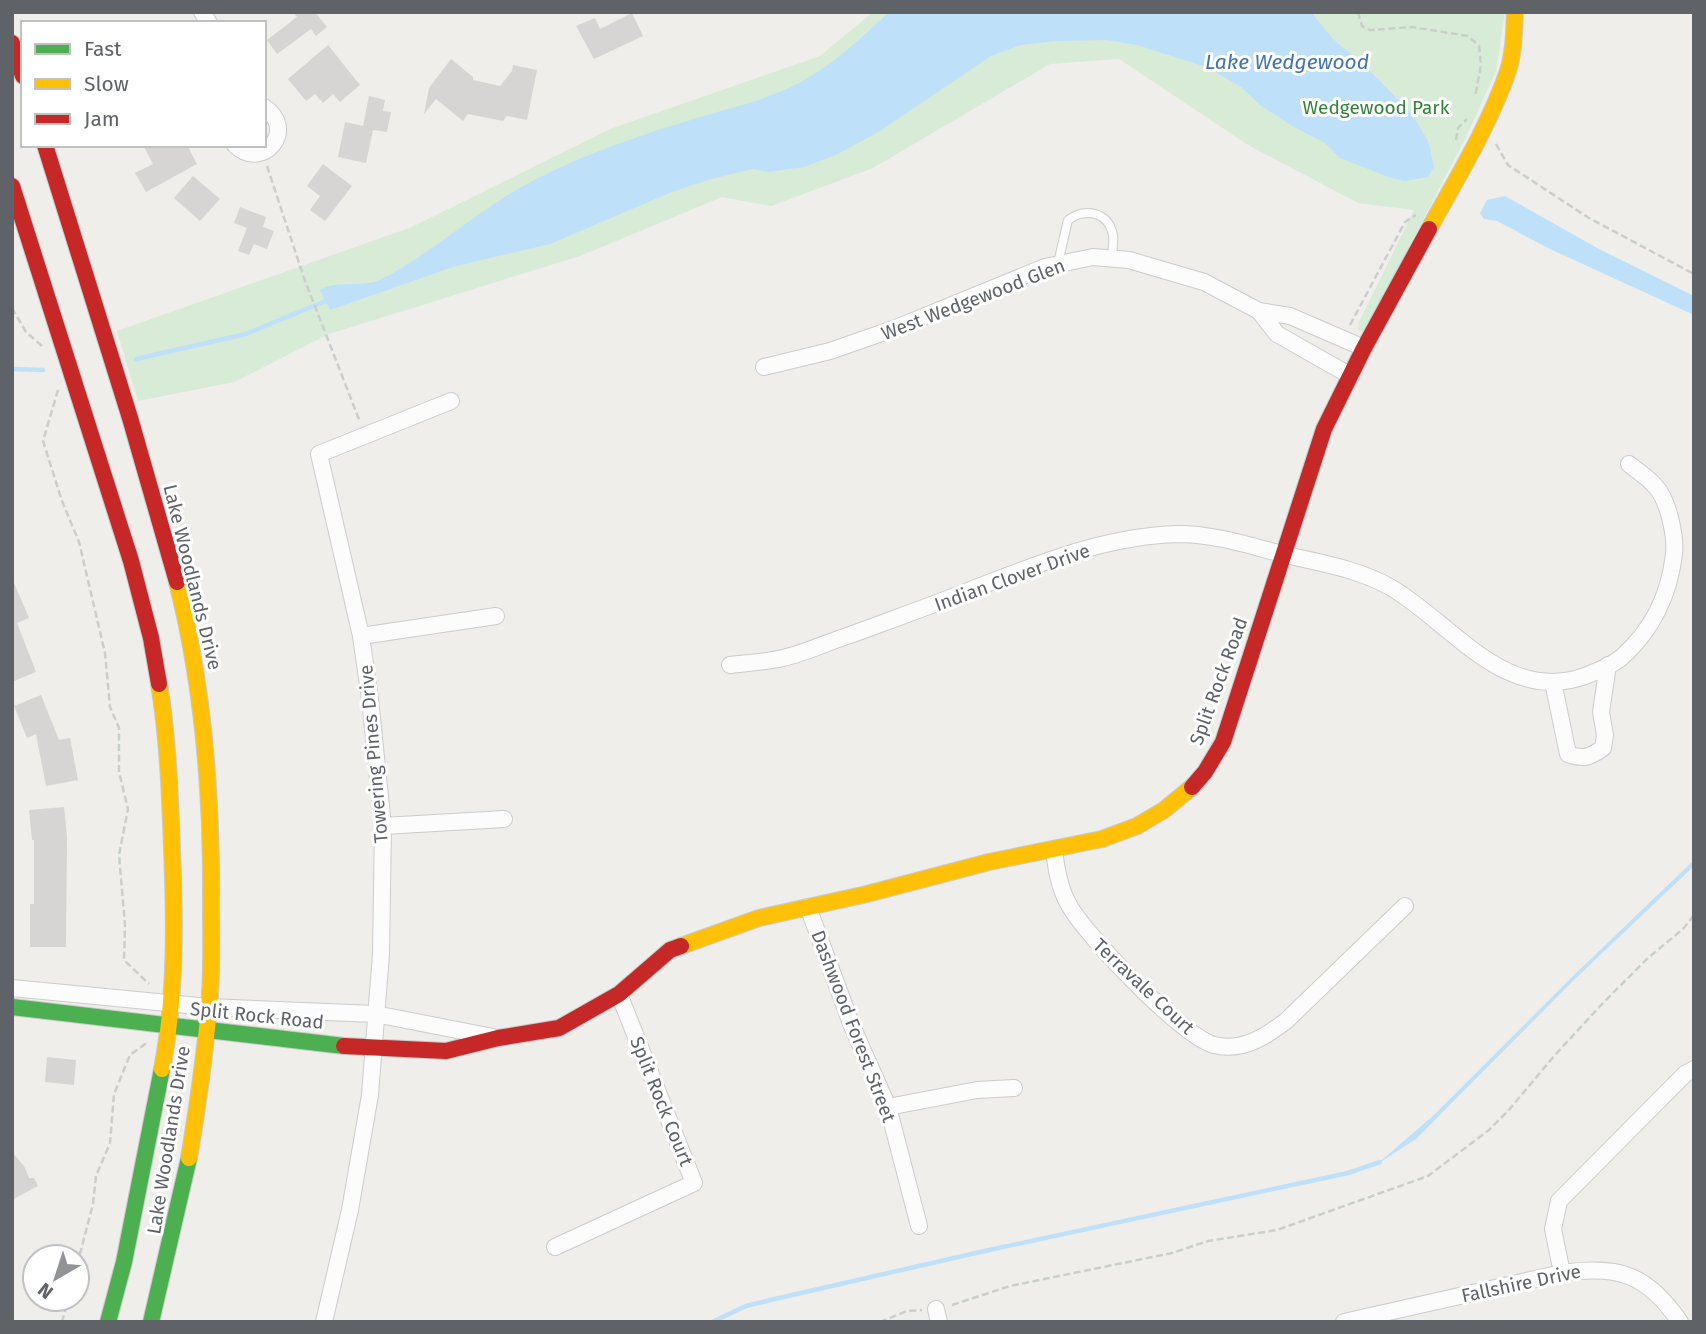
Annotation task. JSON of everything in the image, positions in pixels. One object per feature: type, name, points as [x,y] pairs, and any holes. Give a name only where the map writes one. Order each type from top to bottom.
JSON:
[{"type":"main road","name":"Split Rock Road","points":[[12,1007],[373,1049],[446,1051],[498,1038],[559,1028],[619,994],[670,950],[759,918],[989,862],[1102,839],[1137,825],[1187,793],[1205,772],[1223,742],[1324,429],[1364,348],[1482,131],[1507,70],[1513,48],[1516,12]]},
{"type":"main road","points":[[12,43],[21,70]]},
{"type":"main road","name":"Lake Woodlands Drive","points":[[46,147],[170,555],[187,623],[201,706],[209,790],[212,861],[209,1007],[189,1165],[151,1322]]},
{"type":"main road","name":"Lake Woodlands Drive","points":[[12,186],[131,561],[151,638],[163,708],[170,786],[174,904],[170,1027],[124,1262],[108,1322]]},
{"type":"street","points":[[238,147],[247,153],[263,152],[275,142],[278,126],[272,112],[266,108]]},
{"type":"street","name":"West Wedgewood Glen","points":[[764,366],[830,351],[1058,264],[1093,257],[1156,266],[1205,282],[1259,311],[1290,316],[1364,348]]},
{"type":"street","name":"West Wedgewood Glen","points":[[1259,311],[1277,334],[1351,376]]},
{"type":"street","name":"Towering Pines Drive","points":[[324,1322],[350,1210],[370,1095],[381,954],[383,826],[360,636],[319,454],[450,401]]},
{"type":"street","name":"Indian Clover Drive","points":[[730,665],[784,658],[1058,556],[1134,537],[1180,534],[1242,542],[1362,574],[1389,587],[1416,605],[1490,662],[1536,682],[1575,679],[1608,665],[1633,646],[1649,629],[1661,608],[1671,580],[1675,549],[1671,518],[1657,488],[1629,464]]},
{"type":"street","points":[[360,636],[496,616]]},
{"type":"street","points":[[1553,682],[1569,754],[1579,759],[1588,758],[1603,748],[1605,735],[1601,712],[1608,665]]},
{"type":"street","points":[[383,826],[504,819]]},
{"type":"street","name":"Terravale Court","points":[[1054,849],[1057,876],[1068,904],[1088,933],[1181,1026],[1215,1045],[1248,1045],[1265,1037],[1286,1021],[1405,906]]},
{"type":"street","name":"Dashwood Forest Street","points":[[808,907],[852,1026],[888,1107],[919,1226]]},
{"type":"street","name":"Split Rock Road","points":[[12,988],[209,1007],[375,1014],[498,1038]]},
{"type":"street","name":"Split Rock Court","points":[[555,1247],[694,1183],[619,994]]},
{"type":"street","points":[[1562,1273],[1553,1229],[1559,1201],[1685,1074],[1694,1069]]},
{"type":"street","points":[[888,1107],[977,1090],[1014,1088]]},
{"type":"street","name":"Fallshire Drive","points":[[1343,1322],[1590,1269],[1616,1271],[1636,1277],[1660,1296],[1680,1322]]},
{"type":"lane","points":[[1058,264],[1068,220],[1079,213],[1093,212],[1107,220],[1113,235],[1112,258]]},
{"type":"path","points":[[1358,12],[1362,26],[1370,30],[1412,27],[1468,36],[1479,46],[1481,65],[1475,99]]},
{"type":"path","points":[[1455,146],[1458,128],[1467,119],[1471,109]]},
{"type":"path","points":[[1467,119],[1494,140],[1508,165],[1590,218],[1694,274]]},
{"type":"path","points":[[263,152],[304,278],[365,435]]},
{"type":"path","points":[[1344,338],[1405,222],[1425,209]]},
{"type":"path","points":[[12,308],[26,332],[46,348]]},
{"type":"path","points":[[58,387],[43,442],[62,501],[79,542],[105,653],[110,706],[119,728],[119,772],[128,809],[119,855],[125,925],[124,960],[152,988],[150,1000]]},
{"type":"path","points":[[880,1322],[907,1311],[937,1315],[1010,1286],[1172,1253],[1208,1241],[1277,1230],[1428,1176],[1489,1130],[1603,1003],[1648,958],[1683,929],[1694,915]]},
{"type":"path","points":[[83,1243],[93,1205],[96,1176],[110,1143],[114,1094],[130,1055],[148,1044],[149,1025]]},
{"type":"green space","name":"Wedgewood Park","points":[[873,12],[1505,12],[1496,71],[1467,135],[1369,324],[1362,331],[1358,330],[1359,322],[1414,210],[1358,203],[1248,145],[1119,59],[1050,64],[873,168],[771,206],[722,197],[580,256],[329,334],[234,382],[138,401],[117,331],[412,227],[610,129],[820,56]]},
{"type":"water","name":"Lake Wedgewood","points":[[889,12],[1311,12],[1332,38],[1365,66],[1412,114],[1428,141],[1434,167],[1428,177],[1405,181],[1340,158],[1325,143],[1292,126],[1260,105],[1241,87],[1206,67],[1137,45],[1107,40],[1021,45],[991,56],[880,131],[838,154],[804,167],[768,172],[753,169],[711,179],[672,192],[550,244],[456,266],[330,310],[320,290],[334,285],[382,279],[422,255],[517,189],[576,160],[636,137],[758,100],[793,86],[832,62]]},
{"type":"water","points":[[1505,196],[1599,249],[1694,296],[1694,315],[1550,249],[1497,221],[1484,219],[1480,213],[1487,200]]},
{"type":"water","points":[[1694,860],[1694,866],[1575,979],[1416,1139],[1376,1165],[1434,1115]]},
{"type":"building","points":[[293,12],[315,12],[327,27],[316,36],[311,29],[277,54],[267,40],[297,17]]},
{"type":"building","points":[[632,13],[643,36],[594,59],[576,26],[595,18],[600,29]]},
{"type":"building","points":[[328,45],[360,85],[340,102],[333,94],[323,103],[315,94],[306,101],[288,79]]},
{"type":"building","points":[[451,59],[473,77],[473,80],[500,86],[512,71],[513,65],[537,70],[527,120],[507,116],[503,121],[468,114],[463,121],[436,99],[424,114],[429,88]]},
{"type":"building","points":[[369,96],[385,100],[383,111],[391,112],[387,132],[373,130],[366,163],[338,157],[345,122],[363,126]]},
{"type":"building","points":[[144,147],[188,147],[197,164],[146,192],[135,173],[153,164]]},
{"type":"building","points":[[323,164],[352,186],[325,221],[310,210],[320,196],[307,186]]},
{"type":"building","points":[[193,176],[220,199],[200,221],[174,198]]},
{"type":"building","points":[[240,207],[266,217],[263,227],[274,231],[267,249],[254,244],[249,255],[238,251],[247,228],[234,223]]},
{"type":"building","points":[[12,578],[29,618],[17,623],[36,672],[12,682]]},
{"type":"building","points":[[41,695],[59,740],[70,738],[78,780],[46,786],[36,734],[27,738],[14,706]]},
{"type":"building","points":[[64,807],[67,837],[66,947],[30,947],[30,904],[34,904],[34,840],[29,810]]},
{"type":"building","points":[[47,1057],[76,1060],[74,1085],[45,1082]]},
{"type":"building","points":[[12,1152],[24,1166],[29,1178],[34,1178],[38,1186],[12,1200]]},
{"type":"waterway","points":[[136,359],[246,334],[328,300]]},
{"type":"waterway","points":[[12,369],[43,370]]},
{"type":"waterway","points":[[712,1322],[746,1306],[779,1298],[1348,1173],[1380,1162]]},
{"type":"traffic: fast","points":[[12,1007],[344,1046]]},
{"type":"traffic: fast","points":[[108,1322],[124,1262],[162,1069]]},
{"type":"traffic: fast","points":[[151,1322],[189,1158]]},
{"type":"traffic: slow","points":[[1429,229],[1492,112],[1508,71],[1515,12]]},
{"type":"traffic: slow","points":[[177,582],[200,702],[208,782],[211,863],[210,994],[189,1158]]},
{"type":"traffic: slow","points":[[159,684],[168,766],[174,904],[170,1015],[162,1069]]},
{"type":"traffic: slow","points":[[681,946],[759,918],[867,894],[989,862],[1102,839],[1137,826],[1164,810],[1192,787]]},
{"type":"traffic: jam","points":[[12,43],[21,70]]},
{"type":"traffic: jam","points":[[46,147],[130,418],[177,582]]},
{"type":"traffic: jam","points":[[12,186],[131,561],[151,638],[159,684]]},
{"type":"traffic: jam","points":[[1192,787],[1205,772],[1223,742],[1324,429],[1364,348],[1429,229]]},
{"type":"traffic: jam","points":[[344,1046],[446,1051],[498,1038],[559,1028],[619,994],[670,950],[681,946]]}]
